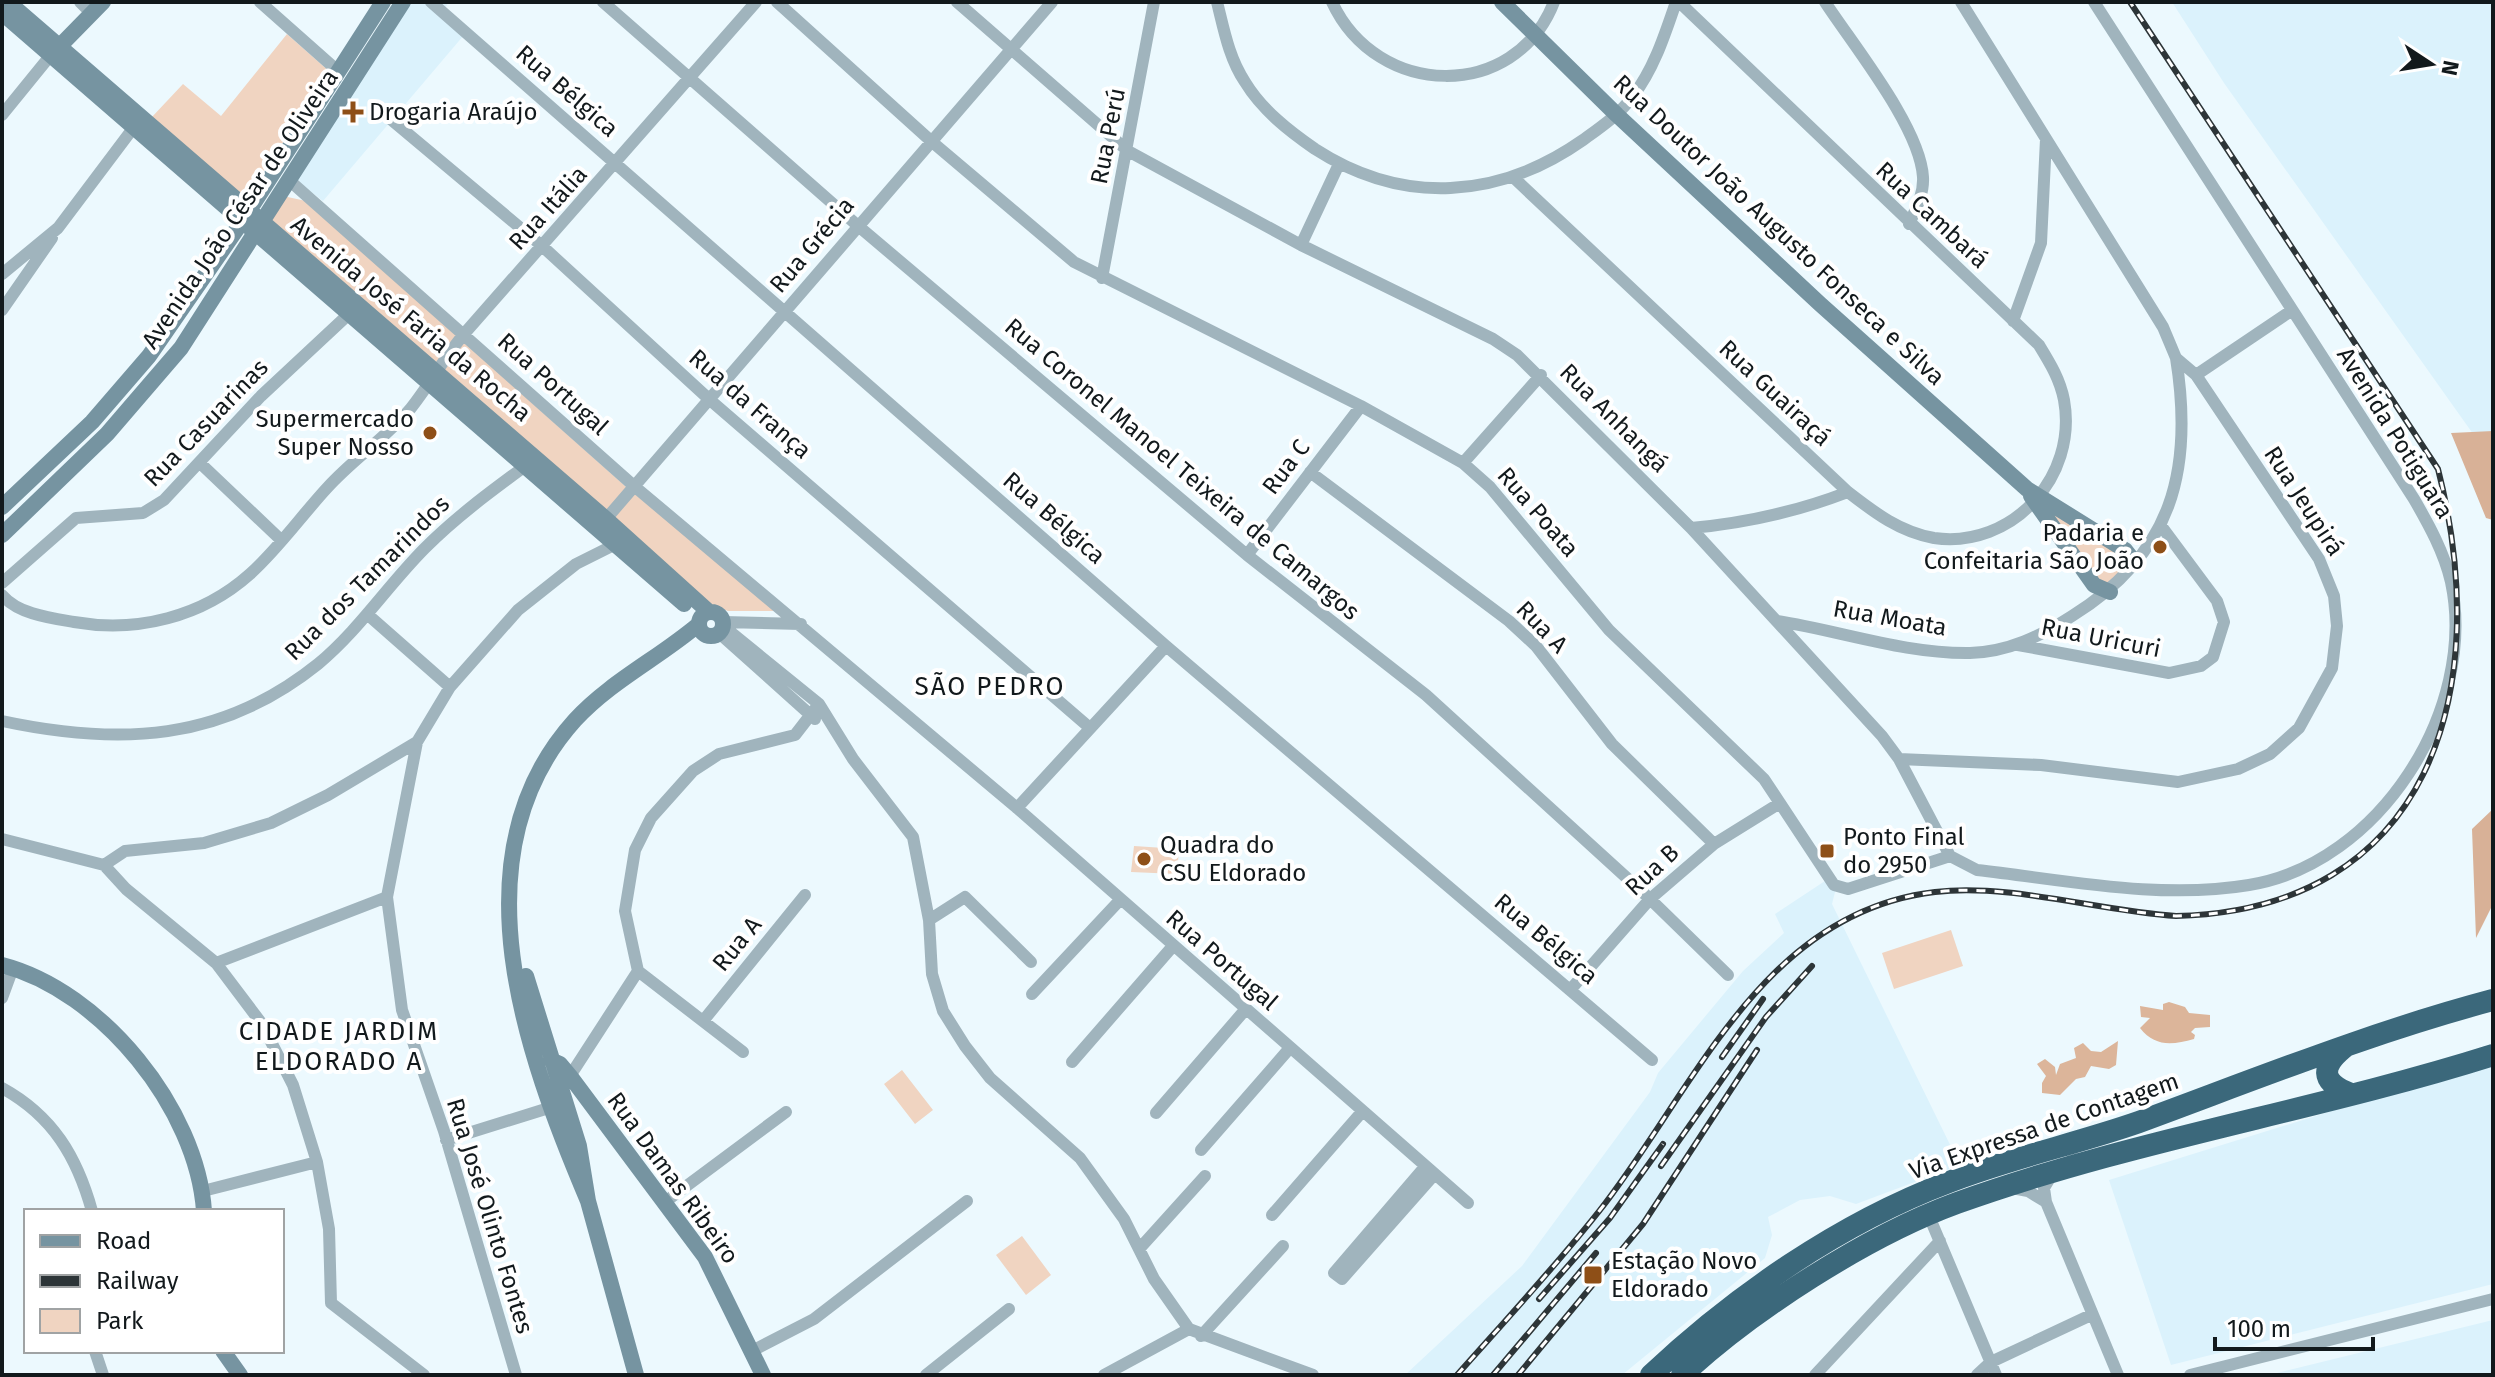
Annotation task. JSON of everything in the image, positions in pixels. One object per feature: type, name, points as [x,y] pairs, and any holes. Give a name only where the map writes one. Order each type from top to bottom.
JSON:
[{"type":"highway","name":"Via Expressa de Contagem","points":[[1651,1375],[1699,1330],[1827,1243],[1948,1182],[2106,1134],[2347,1046],[2493,1000]]},
{"type":"highway","points":[[2347,1046],[2329,1060],[2327,1070],[2328,1081],[2334,1088],[2351,1094]]},
{"type":"highway","name":"Via Expressa de Contagem","points":[[1682,1375],[1712,1348],[1837,1261],[1955,1204],[2235,1122],[2493,1055]]},
{"type":"street","name":"Avenida José Faria da Rocha","points":[[8,2],[134,127],[244,217]]},
{"type":"street","points":[[260,2],[339,72]]},
{"type":"street","name":"Avenida João César de Oliveira","points":[[2,507],[92,422],[149,356],[244,217],[383,2]]},
{"type":"street","name":"Avenida João César de Oliveira","points":[[2,535],[107,434],[181,348],[403,2]]},
{"type":"street","name":"Rua Coronel Manoel Teixeira de Camargos","points":[[603,2],[691,76],[857,225],[1247,555],[1426,695],[1650,899],[1728,975]]},
{"type":"street","name":"Rua Itália","points":[[2,595],[12,605],[51,617],[101,626],[138,625],[190,612],[252,573],[330,484],[410,409],[464,334],[756,2]]},
{"type":"street","name":"Rua Poata","points":[[777,2],[931,141],[1074,262],[1361,406],[1463,463],[1490,487],[1609,630],[1764,779],[1834,885],[1848,889],[1950,856]]},
{"type":"street","name":"Rua Anhangá","points":[[957,2],[1128,151],[1301,245],[1493,339],[1541,375],[1691,528],[1899,759],[1950,856]]},
{"type":"street","name":"Rua Grécia","points":[[606,519],[1052,2]]},
{"type":"street","name":"Rua Perú","points":[[1102,278],[1154,2]]},
{"type":"street","points":[[1217,2],[1228,48],[1245,83],[1270,113],[1339,164],[1393,184],[1434,189],[1514,178],[1557,158],[1617,115],[1648,72],[1678,2]]},
{"type":"street","points":[[1332,2],[1362,45],[1387,64],[1418,73],[1451,76],[1484,68],[1508,57],[1537,33],[1554,2]]},
{"type":"street","name":"Rua Doutor João Augusto Fonseca e Silva","points":[[1502,2],[1537,33],[1617,115],[2034,496],[2125,550],[2136,564]]},
{"type":"street","name":"Rua Cambará","points":[[1678,2],[2039,345],[2050,364],[2064,402],[2063,452],[2034,496]]},
{"type":"street","points":[[1825,2],[1915,144],[1923,176],[1920,201],[1909,224]]},
{"type":"street","name":"Rua Jeupirá","points":[[1899,759],[2041,765],[2178,782],[2238,769],[2270,754],[2299,728],[2332,668],[2337,626],[2334,596],[2319,559],[2196,375],[2176,358],[2163,327],[1961,2]]},
{"type":"street","name":"Avenida Potiguara","points":[[1950,856],[1977,870],[2173,891],[2249,885],[2311,864],[2369,823],[2409,773],[2441,713],[2451,667],[2451,583],[2437,541],[2414,499],[2094,2]]},
{"type":"street","name":"Rua Bélgica","points":[[432,3],[1166,646],[1652,1060]]},
{"type":"street","points":[[2,115],[92,6]]},
{"type":"street","name":"Avenida José Faria da Rocha","points":[[2,13],[56,51],[259,230],[606,519],[713,623]]},
{"type":"street","name":"Rua da França","points":[[382,112],[542,246],[710,400],[1090,728]]},
{"type":"street","points":[[4,304],[134,127]]},
{"type":"street","points":[[2013,321],[2041,243],[2046,139]]},
{"type":"street","points":[[1301,245],[1339,164]]},
{"type":"street","name":"Rua Guairaçá","points":[[1514,178],[1848,492],[1891,523],[1943,538],[1967,537],[1996,528],[2034,496]]},
{"type":"street","name":"Rua Portugal","points":[[290,181],[634,486],[1017,808],[1428,1172],[1468,1203]]},
{"type":"street","points":[[2,274],[58,228]]},
{"type":"street","name":"Avenida José Faria da Rocha","points":[[259,230],[350,313],[431,376],[524,467],[614,545],[713,623]]},
{"type":"street","points":[[2196,375],[2291,311]]},
{"type":"street","name":"Rua Casuarinas","points":[[2,583],[76,518],[143,513],[164,500],[271,385],[350,313]]},
{"type":"street","name":"Rua Moata","points":[[1777,621],[1920,649],[1970,653],[2018,645],[2056,626],[2110,592],[2136,564],[2162,527],[2180,454],[2182,430],[2176,358]]},
{"type":"street","points":[[1463,463],[1541,375]]},
{"type":"street","name":"Rua C","points":[[1247,555],[1361,406]]},
{"type":"street","points":[[200,463],[280,539]]},
{"type":"street","name":"Rua dos Tamarindos","points":[[2,721],[60,733],[150,735],[209,725],[265,702],[319,663],[424,549],[472,505],[524,467]]},
{"type":"street","name":"Rua A","points":[[1310,472],[1509,621],[1536,646],[1612,744],[1714,844]]},
{"type":"street","points":[[1691,528],[1746,524],[1799,511],[1848,492]]},
{"type":"street","name":"Rua Doutor João Augusto Fonseca e Silva","points":[[2034,496],[2094,585],[2110,592]]},
{"type":"street","name":"Rua Uricuri","points":[[2018,645],[2169,673],[2201,666],[2213,657],[2224,622],[2217,601],[2162,527]]},
{"type":"street","points":[[104,865],[125,851],[204,843],[271,823],[328,795],[417,742],[450,687],[518,610],[576,564],[614,545]]},
{"type":"street","points":[[367,614],[450,687]]},
{"type":"street","points":[[636,1375],[588,1201],[552,1107],[517,985],[509,885],[515,841],[523,810],[548,758],[595,699],[624,676],[713,623],[790,615]]},
{"type":"street","points":[[713,623],[801,624]]},
{"type":"street","points":[[713,623],[819,704],[835,732],[913,837],[929,920],[932,974],[943,1011],[990,1078],[1080,1158],[1140,1248],[1154,1279],[1189,1329],[1313,1375]]},
{"type":"street","points":[[713,623],[811,717],[835,732]]},
{"type":"street","points":[[1017,808],[1166,646]]},
{"type":"street","points":[[743,1052],[638,971],[625,911],[635,850],[651,818],[693,771],[719,754],[795,735],[819,704]]},
{"type":"street","name":"Rua José Olinto Fontes","points":[[417,742],[387,897],[402,1010],[446,1140],[516,1375]]},
{"type":"street","name":"Rua B","points":[[1571,989],[1650,899],[1714,844],[1780,803]]},
{"type":"street","points":[[2,839],[104,865],[126,889],[171,922],[216,963],[267,1034],[293,1085],[317,1162],[329,1229],[331,1303],[424,1375]]},
{"type":"street","name":"Rua A","points":[[703,1021],[805,895]]},
{"type":"street","points":[[216,963],[387,897]]},
{"type":"street","points":[[929,920],[965,897],[1031,962]]},
{"type":"street","points":[[1032,994],[1120,900]]},
{"type":"street","points":[[510,921],[579,1146],[588,1201]]},
{"type":"street","points":[[1072,1062],[1173,946]]},
{"type":"street","points":[[2,998],[8,967],[77,1003],[111,1032],[152,1077],[185,1136],[203,1191],[204,1209]]},
{"type":"street","points":[[570,1076],[638,971]]},
{"type":"street","points":[[1156,1113],[1245,1010]]},
{"type":"street","points":[[529,1028],[542,1055],[552,1060]]},
{"type":"street","points":[[1201,1150],[1289,1049]]},
{"type":"street","name":"Rua Damas Ribeiro","points":[[552,1060],[570,1076],[711,1268],[763,1375]]},
{"type":"street","points":[[2,1088],[35,1109],[66,1144],[81,1172],[91,1209]]},
{"type":"street","points":[[446,1140],[552,1107],[559,1108],[579,1146]]},
{"type":"street","points":[[665,1202],[786,1112]]},
{"type":"street","points":[[1272,1215],[1361,1113]]},
{"type":"street","points":[[203,1191],[317,1162]]},
{"type":"street","points":[[1428,1172],[1342,1279],[1334,1273],[1428,1172]]},
{"type":"street","points":[[2053,1173],[2044,1188],[2046,1202],[2118,1375]]},
{"type":"street","points":[[1140,1248],[1205,1176]]},
{"type":"street","points":[[2009,1187],[2028,1191],[2046,1202]]},
{"type":"street","points":[[750,1352],[814,1319],[967,1201]]},
{"type":"street","points":[[1929,1216],[1996,1375]]},
{"type":"street","points":[[1815,1375],[1940,1241]]},
{"type":"street","points":[[1201,1336],[1283,1246]]},
{"type":"street","points":[[2190,1375],[2493,1299]]},
{"type":"street","points":[[926,1375],[1009,1309]]},
{"type":"street","points":[[1977,1375],[1991,1362],[2091,1315]]},
{"type":"street","points":[[1104,1375],[1189,1329]]},
{"type":"street","points":[[96,1353],[103,1375]]},
{"type":"street","points":[[224,1353],[240,1375]]},
{"type":"shaded area","points":[[408,2],[449,2],[441,14],[464,35],[323,201],[293,178]]},
{"type":"shaded area","points":[[2172,2],[2493,2],[2493,462],[2224,83]]},
{"type":"shaded area","points":[[2493,431],[2493,520],[2486,518],[2451,433]]},
{"type":"shaded area","points":[[2493,809],[2493,904],[2476,938],[2472,829]]},
{"type":"shaded area","points":[[1828,879],[1836,888],[1832,904],[1960,1165],[1856,1204],[1830,1196],[1800,1200],[1768,1217],[1772,1235],[1765,1258],[1622,1375],[1405,1375],[1522,1266],[1650,1092],[1658,1073],[1743,971],[1784,933],[1775,914]]},
{"type":"shaded area","points":[[2169,1002],[2185,1007],[2189,1013],[2210,1015],[2210,1027],[2195,1028],[2191,1032],[2195,1035],[2194,1039],[2186,1041],[2164,1043],[2152,1039],[2140,1028],[2150,1018],[2141,1017],[2140,1006],[2163,1010],[2163,1004]]},
{"type":"shaded area","points":[[2118,1041],[2116,1065],[2109,1069],[2091,1066],[2085,1077],[2076,1079],[2060,1095],[2042,1093],[2046,1076],[2037,1064],[2045,1059],[2055,1067],[2056,1075],[2060,1064],[2076,1058],[2074,1048],[2083,1043],[2091,1051],[2101,1052]]},
{"type":"shaded area","points":[[2493,1061],[2493,1284],[2171,1365],[2109,1180]]},
{"type":"shaded area","points":[[2493,1320],[2493,1375],[2269,1375]]},
{"type":"green space","points":[[287,34],[330,72],[248,195],[237,195],[151,118],[183,84],[221,116]]},
{"type":"green space","points":[[283,196],[306,201],[624,485],[777,611],[728,611],[712,605],[266,223]]},
{"type":"green space","points":[[2043,503],[2134,564],[2110,589],[2096,582]]},
{"type":"green space","points":[[1134,846],[1179,849],[1177,874],[1131,872]]},
{"type":"green space","points":[[1951,930],[1963,966],[1894,989],[1882,953]]},
{"type":"green space","points":[[902,1070],[933,1110],[915,1124],[884,1084]]},
{"type":"green space","points":[[1022,1236],[1051,1275],[1026,1295],[996,1255]]},
{"type":"railway","points":[[1457,1375],[1600,1210],[1738,1013],[1778,970],[1823,933],[1875,906],[1935,892],[1964,890],[2024,894],[2176,916],[2262,904],[2332,875],[2385,831],[2423,774],[2447,707],[2457,632],[2453,552],[2438,469],[2130,2]]},
{"type":"railway","points":[[1661,1166],[1766,1017],[1812,966]]},
{"type":"railway","points":[[1722,1057],[1763,999]]},
{"type":"railway","points":[[1518,1375],[1643,1224],[1757,1050]]},
{"type":"railway","points":[[1539,1299],[1610,1218],[1663,1144]]},
{"type":"railway","points":[[1493,1375],[1596,1253]]},
{"type":"place","name":"Drogaria Araújo","points":[[353,112]]},
{"type":"place","name":"Supermercado Super Nosso","points":[[430,433]]},
{"type":"place","name":"Padaria e Confeitaria São João","points":[[2160,547]]},
{"type":"place","name":"Ponto Final do 2950","points":[[1827,851]]},
{"type":"place","name":"Quadra do CSU Eldorado","points":[[1144,859]]},
{"type":"place","name":"Estação Novo Eldorado","points":[[1593,1275]]},
{"type":"district","name":"SÃO PEDRO","points":[[990,686]]},
{"type":"district","name":"CIDADE JARDIM ELDORADO A","points":[[339,1046]]}]
